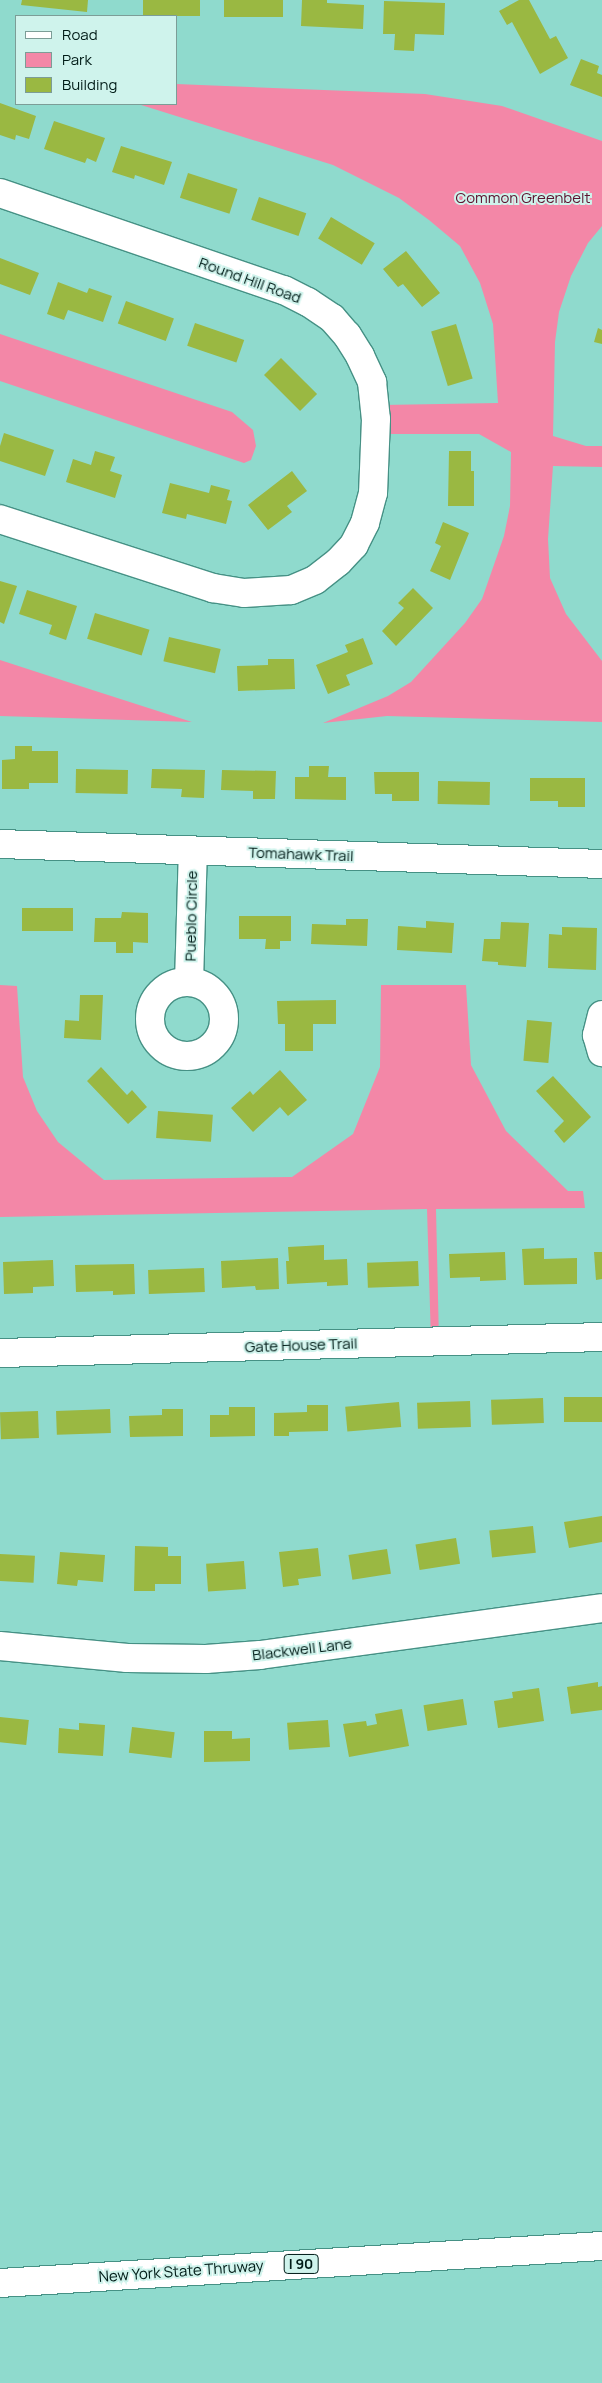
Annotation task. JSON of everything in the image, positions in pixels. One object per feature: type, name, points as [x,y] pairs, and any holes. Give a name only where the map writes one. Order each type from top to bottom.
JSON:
[{"type":"main road","name":"Round Hill Road","points":[[0,193],[274,287],[308,302],[332,318],[347,335],[360,356],[372,382],[376,419],[373,493],[362,531],[354,545],[338,562],[315,580],[291,590],[244,593],[213,588],[0,518]]},
{"type":"main road","name":"Tomahawk Trail","points":[[0,844],[602,864]]},
{"type":"main road","name":"Pueblo Circle","points":[[190,982],[193,851]]},
{"type":"main road","points":[[602,1015],[596,1035],[602,1052]]},
{"type":"main road","name":"Gate House Trail","points":[[0,1353],[602,1337]]},
{"type":"main road","name":"Blackwell Lane","points":[[0,1646],[127,1658],[206,1659],[260,1655],[602,1608]]},
{"type":"main road","name":"New York State Thruway","points":[[0,2283],[602,2246]]},
{"type":"green space","name":"Common Greenbelt","points":[[178,84],[425,94],[502,106],[602,141],[602,226],[588,243],[571,276],[559,312],[555,342],[553,436],[586,446],[602,446],[602,467],[553,466],[548,539],[550,578],[566,614],[602,661],[602,722],[387,716],[323,723],[388,696],[411,682],[465,623],[482,599],[504,536],[510,506],[511,452],[479,434],[384,434],[383,405],[498,403],[493,324],[480,283],[460,246],[399,198],[333,165],[141,105],[178,105]]},
{"type":"green space","points":[[0,334],[232,412],[253,430],[256,446],[251,460],[244,463],[0,381]]},
{"type":"green space","points":[[0,660],[80,686],[192,722],[0,716]]},
{"type":"green space","points":[[0,985],[17,986],[23,1077],[37,1111],[58,1142],[104,1180],[292,1177],[353,1134],[380,1067],[381,985],[466,985],[471,1065],[506,1131],[568,1191],[583,1191],[585,1208],[436,1209],[439,1341],[431,1341],[427,1209],[0,1217]]},
{"type":"building","points":[[22,0],[88,0],[87,12],[21,5]]},
{"type":"building","points":[[143,0],[200,0],[200,16],[143,15]]},
{"type":"building","points":[[224,0],[283,0],[283,17],[224,17]]},
{"type":"building","points":[[302,0],[327,0],[327,3],[364,5],[363,29],[301,26]]},
{"type":"building","points":[[519,0],[529,0],[550,39],[556,36],[568,58],[540,74],[512,22],[507,25],[499,11]]},
{"type":"building","points":[[384,1],[445,3],[444,35],[415,34],[414,51],[394,50],[395,34],[383,34]]},
{"type":"building","points":[[581,59],[599,66],[597,73],[602,75],[602,97],[570,85]]},
{"type":"building","points":[[0,103],[36,116],[29,139],[16,135],[15,140],[0,135]]},
{"type":"building","points":[[54,121],[105,138],[96,162],[87,158],[85,163],[44,149]]},
{"type":"building","points":[[121,146],[172,162],[164,185],[135,175],[134,179],[112,172]]},
{"type":"building","points":[[188,173],[237,189],[229,214],[180,198]]},
{"type":"building","points":[[259,197],[306,213],[298,236],[251,220]]},
{"type":"building","points":[[331,217],[375,243],[362,265],[318,238]]},
{"type":"building","points":[[406,251],[440,293],[422,307],[403,284],[398,287],[383,269]]},
{"type":"building","points":[[0,258],[39,273],[30,295],[0,284]]},
{"type":"building","points":[[58,282],[87,293],[89,288],[112,296],[103,322],[68,310],[64,320],[47,314]]},
{"type":"building","points":[[126,301],[174,318],[166,341],[118,324]]},
{"type":"building","points":[[195,323],[244,340],[236,363],[187,346]]},
{"type":"building","points":[[456,324],[473,379],[448,386],[431,332]]},
{"type":"building","points":[[598,328],[602,330],[602,344],[594,342]]},
{"type":"building","points":[[281,358],[317,394],[300,411],[264,375]]},
{"type":"building","points":[[4,433],[54,450],[45,476],[0,461],[0,446]]},
{"type":"building","points":[[95,451],[115,457],[110,471],[122,475],[115,498],[66,482],[73,459],[91,465]]},
{"type":"building","points":[[449,451],[471,451],[471,471],[474,471],[474,506],[448,506]]},
{"type":"building","points":[[292,471],[307,491],[287,506],[292,512],[268,530],[248,505]]},
{"type":"building","points":[[170,483],[209,493],[211,485],[230,490],[227,500],[232,501],[226,524],[187,514],[186,519],[162,513]]},
{"type":"building","points":[[443,522],[469,533],[450,580],[430,571],[441,546],[435,543]]},
{"type":"building","points":[[0,581],[17,586],[4,624],[0,622]]},
{"type":"building","points":[[413,588],[433,608],[396,646],[382,631],[404,608],[398,603]]},
{"type":"building","points":[[27,590],[77,606],[66,640],[49,634],[52,625],[19,614]]},
{"type":"building","points":[[95,613],[150,630],[142,655],[87,639]]},
{"type":"building","points":[[169,637],[221,649],[215,673],[163,661]]},
{"type":"building","points":[[363,638],[373,664],[346,675],[350,685],[328,694],[316,665],[348,652],[345,645]]},
{"type":"building","points":[[268,659],[294,659],[295,689],[238,691],[237,666],[268,665]]},
{"type":"building","points":[[15,746],[32,746],[32,751],[58,751],[58,783],[29,783],[29,789],[2,789],[2,760],[15,759]]},
{"type":"building","points":[[309,766],[329,766],[328,777],[346,777],[346,800],[295,799],[295,777],[309,777]]},
{"type":"building","points":[[76,769],[128,770],[128,794],[76,793]]},
{"type":"building","points":[[152,769],[205,770],[204,798],[181,797],[182,789],[151,788]]},
{"type":"building","points":[[222,770],[276,771],[275,799],[253,799],[253,791],[221,790]]},
{"type":"building","points":[[374,772],[419,772],[419,801],[392,801],[392,794],[375,794]]},
{"type":"building","points":[[530,778],[585,778],[585,807],[558,807],[558,801],[530,801]]},
{"type":"building","points":[[438,781],[490,782],[490,805],[438,804]]},
{"type":"building","points":[[22,908],[73,908],[73,931],[22,931]]},
{"type":"building","points":[[122,912],[148,913],[148,943],[133,942],[133,953],[116,953],[116,942],[94,942],[95,918],[121,918]]},
{"type":"building","points":[[239,916],[291,916],[291,941],[280,941],[280,949],[265,949],[266,939],[239,939]]},
{"type":"building","points":[[346,919],[368,919],[367,946],[311,944],[312,924],[346,925]]},
{"type":"building","points":[[426,921],[454,923],[452,953],[397,950],[398,926],[426,928]]},
{"type":"building","points":[[501,922],[529,923],[526,967],[498,965],[498,962],[482,961],[484,939],[500,939]]},
{"type":"building","points":[[562,927],[597,928],[596,970],[548,968],[549,934],[562,935]]},
{"type":"building","points":[[80,995],[103,995],[101,1040],[64,1038],[65,1020],[79,1021]]},
{"type":"building","points":[[336,1000],[336,1024],[313,1024],[313,1051],[285,1051],[285,1024],[278,1024],[277,1001]]},
{"type":"building","points":[[527,1020],[552,1022],[548,1063],[523,1061]]},
{"type":"building","points":[[101,1067],[127,1095],[132,1090],[147,1107],[128,1124],[87,1081]]},
{"type":"building","points":[[280,1070],[307,1100],[288,1116],[280,1107],[253,1132],[231,1108],[250,1091],[253,1095]]},
{"type":"building","points":[[553,1076],[591,1117],[564,1143],[554,1131],[564,1121],[536,1091]]},
{"type":"building","points":[[158,1111],[213,1115],[211,1142],[156,1138]]},
{"type":"building","points":[[324,1245],[324,1260],[347,1259],[348,1285],[327,1286],[327,1282],[287,1284],[286,1261],[289,1261],[288,1247]]},
{"type":"building","points":[[544,1248],[544,1259],[577,1258],[577,1284],[524,1285],[522,1249]]},
{"type":"building","points":[[505,1252],[506,1280],[480,1281],[480,1277],[450,1278],[449,1254]]},
{"type":"building","points":[[594,1252],[602,1252],[602,1279],[596,1280]]},
{"type":"building","points":[[278,1258],[279,1289],[256,1290],[255,1286],[222,1288],[221,1261]]},
{"type":"building","points":[[53,1260],[54,1286],[33,1287],[33,1293],[4,1294],[3,1262]]},
{"type":"building","points":[[418,1261],[419,1286],[368,1288],[367,1263]]},
{"type":"building","points":[[134,1264],[135,1294],[113,1295],[113,1291],[76,1292],[75,1265]]},
{"type":"building","points":[[204,1268],[205,1292],[149,1294],[148,1270]]},
{"type":"building","points":[[564,1397],[602,1397],[602,1422],[564,1422]]},
{"type":"building","points":[[543,1398],[544,1423],[492,1425],[491,1400]]},
{"type":"building","points":[[470,1401],[471,1427],[418,1429],[417,1403]]},
{"type":"building","points":[[399,1402],[401,1427],[347,1432],[345,1407]]},
{"type":"building","points":[[307,1405],[328,1405],[328,1431],[289,1432],[289,1436],[274,1436],[274,1413],[307,1412]]},
{"type":"building","points":[[229,1407],[255,1407],[255,1436],[210,1437],[210,1415],[229,1415]]},
{"type":"building","points":[[110,1409],[111,1433],[57,1435],[56,1411]]},
{"type":"building","points":[[162,1409],[183,1409],[183,1436],[130,1437],[129,1416],[162,1415]]},
{"type":"building","points":[[38,1411],[39,1438],[1,1439],[0,1412]]},
{"type":"building","points":[[602,1516],[602,1542],[569,1548],[564,1522]]},
{"type":"building","points":[[533,1526],[536,1553],[492,1557],[489,1531]]},
{"type":"building","points":[[456,1538],[460,1564],[420,1570],[416,1544]]},
{"type":"building","points":[[135,1546],[168,1547],[168,1556],[181,1556],[181,1584],[155,1584],[155,1591],[134,1591]]},
{"type":"building","points":[[318,1548],[321,1576],[298,1579],[299,1585],[283,1587],[279,1552]]},
{"type":"building","points":[[387,1549],[391,1574],[352,1580],[348,1555]]},
{"type":"building","points":[[60,1552],[105,1555],[103,1582],[78,1580],[77,1586],[57,1584]]},
{"type":"building","points":[[0,1554],[35,1556],[34,1583],[0,1581]]},
{"type":"building","points":[[244,1561],[246,1589],[208,1592],[206,1564]]},
{"type":"building","points":[[598,1682],[598,1687],[602,1686],[602,1710],[571,1714],[567,1687]]},
{"type":"building","points":[[539,1688],[544,1721],[498,1728],[494,1701],[513,1698],[512,1692]]},
{"type":"building","points":[[463,1699],[467,1725],[428,1731],[423,1705]]},
{"type":"building","points":[[402,1709],[409,1746],[349,1757],[343,1724],[366,1721],[367,1726],[377,1724],[375,1714]]},
{"type":"building","points":[[0,1717],[29,1720],[26,1745],[0,1742]]},
{"type":"building","points":[[328,1720],[330,1747],[289,1750],[287,1723]]},
{"type":"building","points":[[79,1723],[105,1725],[103,1756],[58,1753],[59,1728],[79,1730]]},
{"type":"building","points":[[132,1727],[175,1732],[172,1758],[129,1753]]},
{"type":"building","points":[[204,1731],[232,1731],[232,1739],[250,1738],[250,1761],[204,1762]]}]
